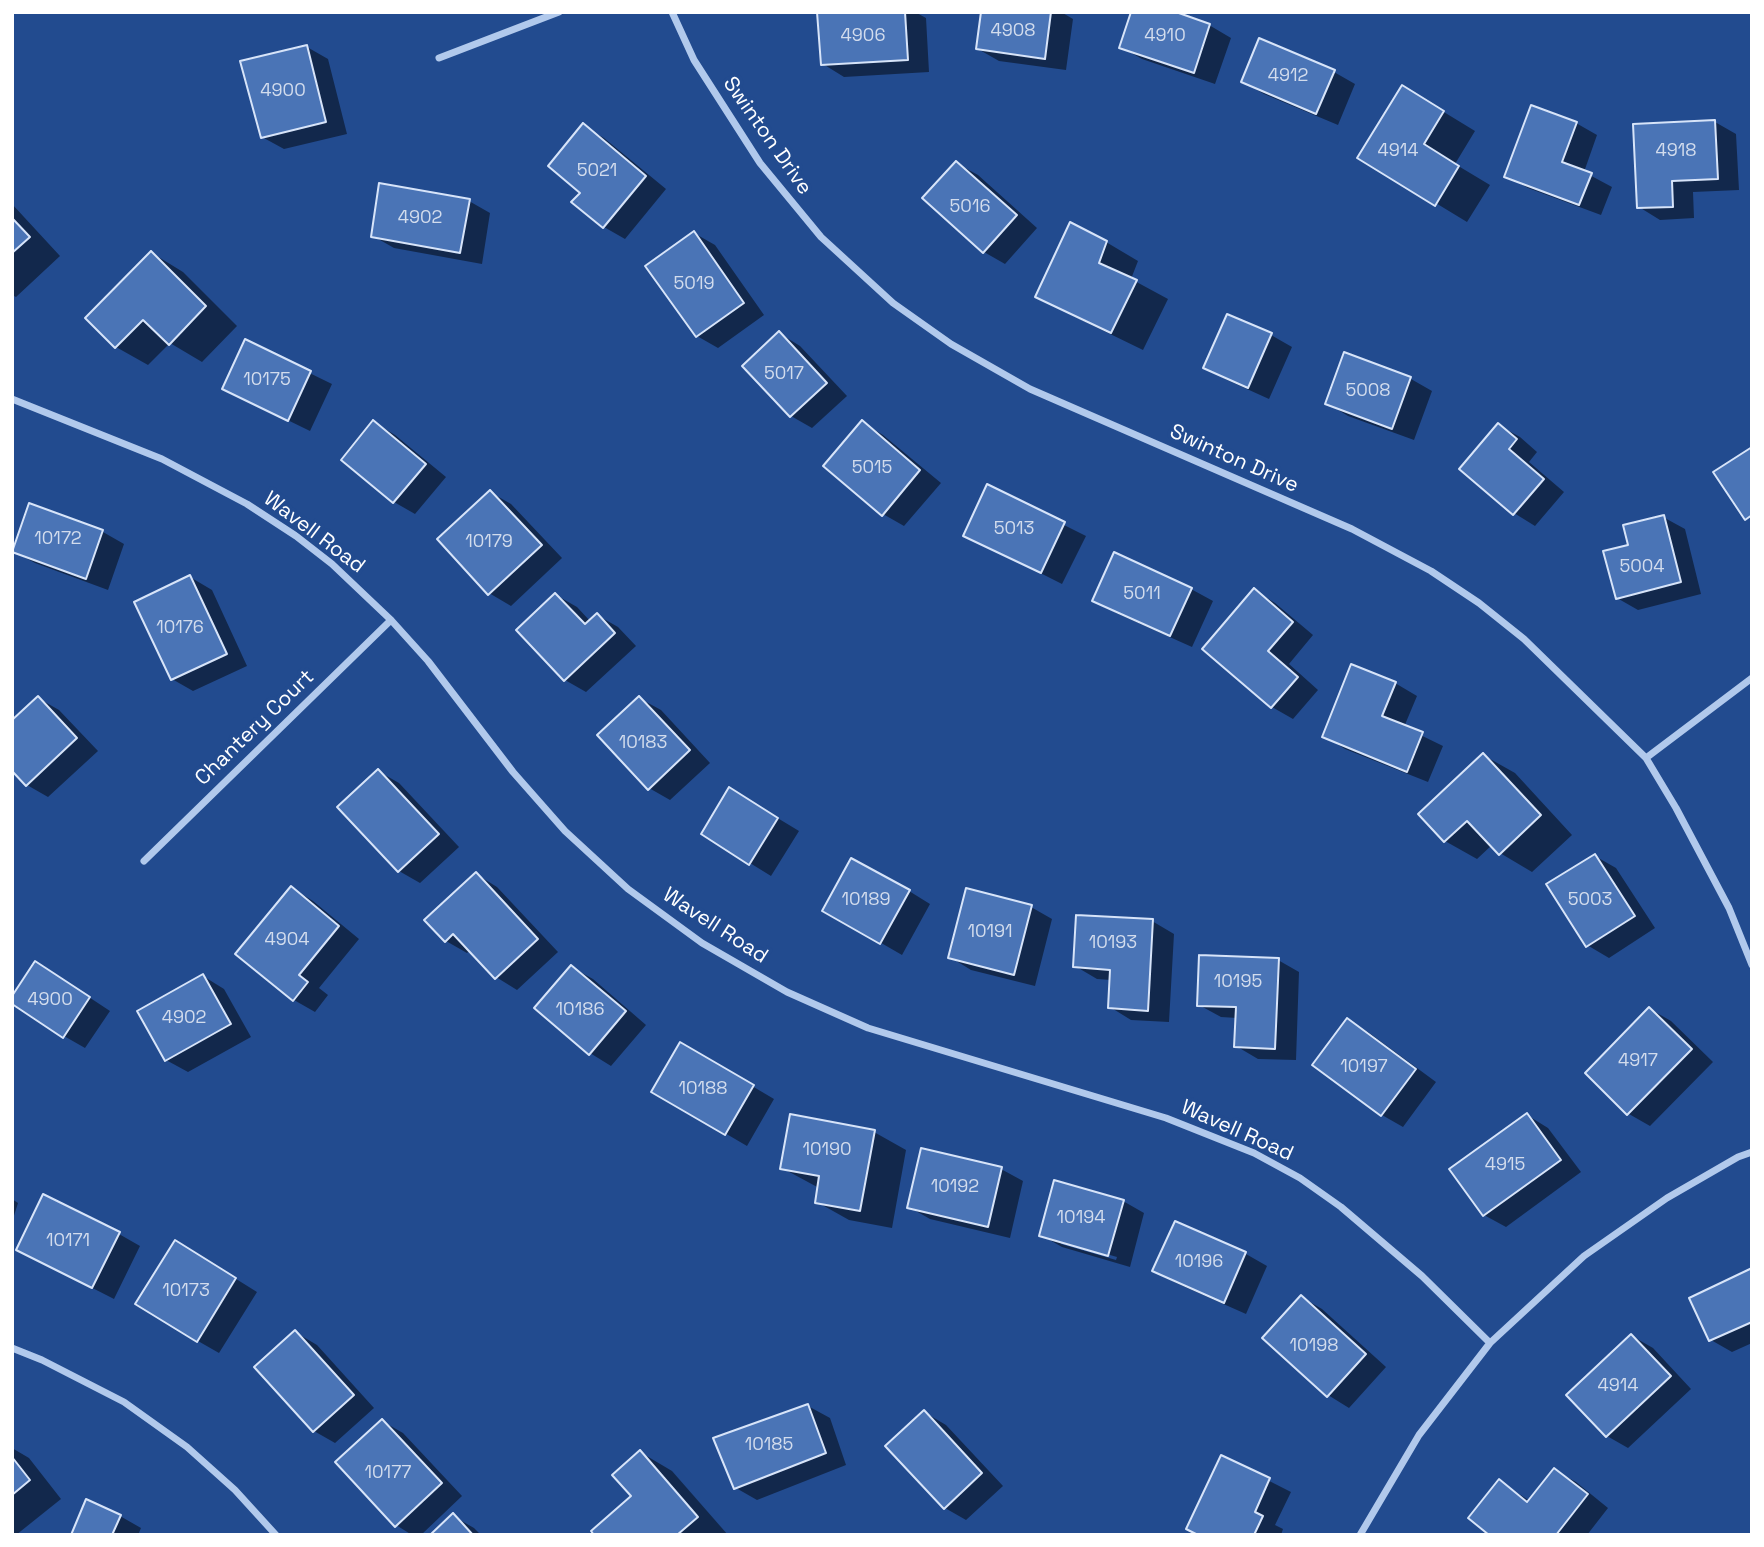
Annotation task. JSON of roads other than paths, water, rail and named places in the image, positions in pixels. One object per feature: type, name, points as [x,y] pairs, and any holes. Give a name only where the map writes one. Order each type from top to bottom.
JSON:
[{"type":"street","points":[[439,58],[559,12]]},
{"type":"street","name":"Swinton Drive","points":[[671,12],[694,60],[760,163],[821,237],[893,303],[951,344],[1030,388],[1352,529],[1431,571],[1479,603],[1524,639],[1646,758],[1729,908],[1752,965]]},
{"type":"street","name":"Wavell Road","points":[[12,399],[162,459],[247,504],[296,536],[332,564],[391,620],[428,661],[513,772],[565,831],[628,889],[702,943],[787,992],[868,1028],[1166,1118],[1254,1153],[1300,1178],[1341,1207],[1422,1276],[1490,1343]]},
{"type":"street","name":"Chantery Court","points":[[144,860],[391,620]]},
{"type":"street","points":[[1646,758],[1752,678]]},
{"type":"street","points":[[1360,1535],[1419,1435],[1490,1343],[1584,1256],[1667,1198],[1738,1157],[1752,1152]]},
{"type":"street","points":[[12,1348],[42,1360],[134,1410],[187,1447],[235,1490],[276,1535]]}]
